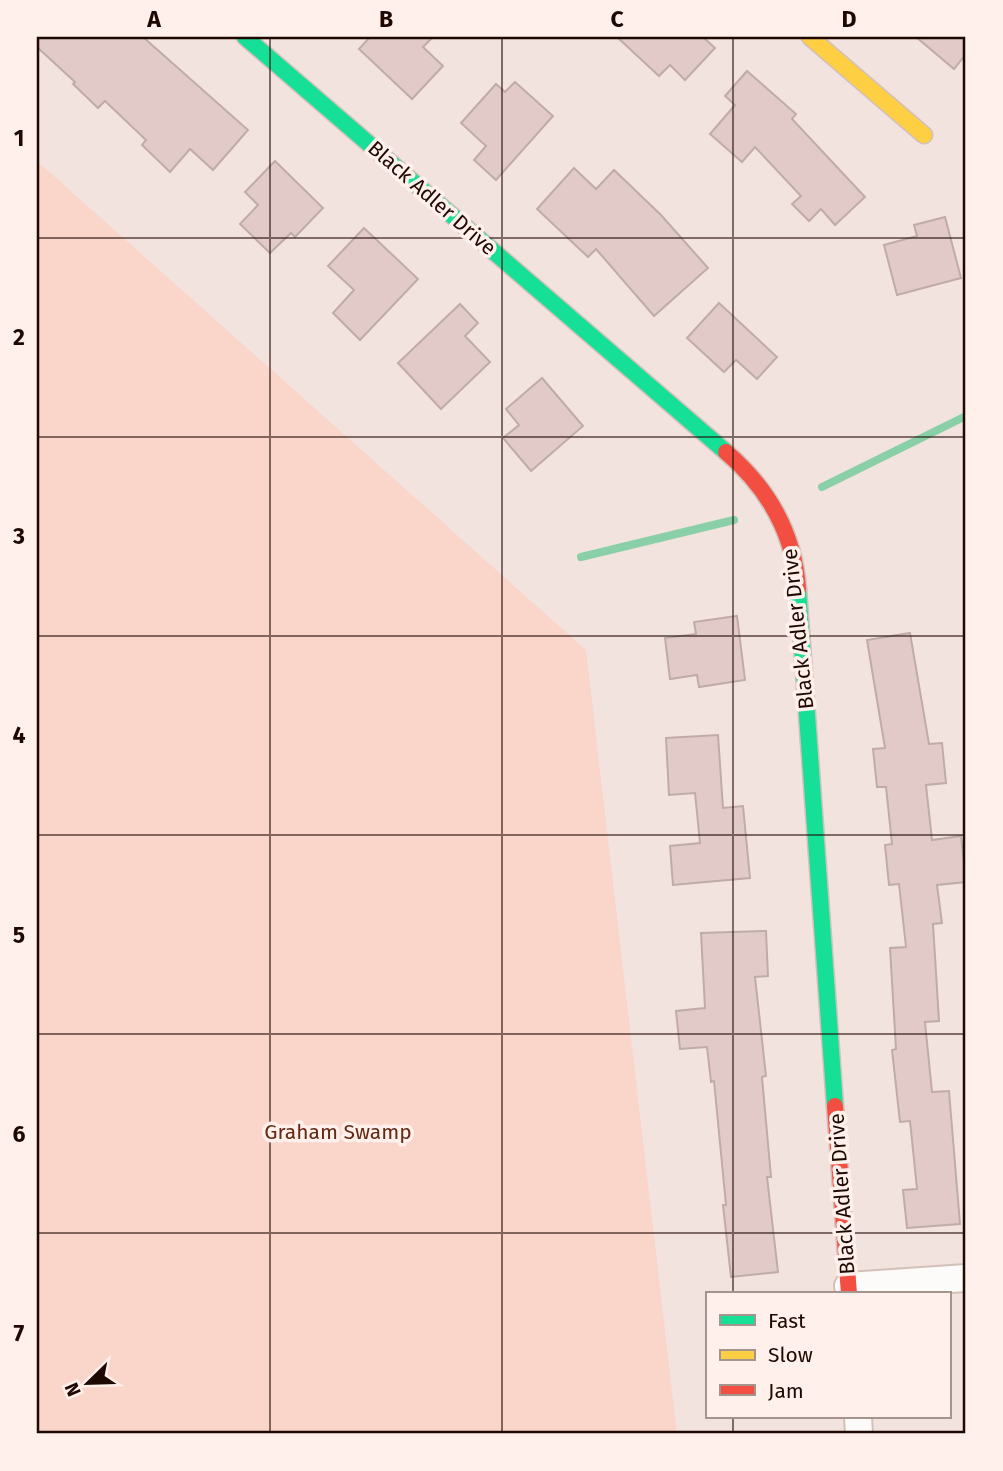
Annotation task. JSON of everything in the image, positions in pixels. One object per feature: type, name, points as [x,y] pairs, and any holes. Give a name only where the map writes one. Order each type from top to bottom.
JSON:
[{"type":"street","name":"Black Adler Drive","points":[[245,37],[745,468],[778,512],[791,545],[797,579],[849,1290]]},
{"type":"street","points":[[810,37],[924,135]]},
{"type":"street","points":[[849,1290],[966,1278]]},
{"type":"green space","name":"Graham Swamp","points":[[37,161],[586,650],[677,1434],[37,1434]]},
{"type":"building","points":[[37,37],[143,37],[248,130],[213,170],[190,149],[170,172],[142,145],[146,140],[105,101],[98,108],[73,84],[75,82],[37,47]]},
{"type":"building","points":[[370,37],[433,37],[423,47],[443,66],[412,99],[359,49]]},
{"type":"building","points":[[617,37],[703,37],[715,48],[685,80],[670,65],[659,76]]},
{"type":"building","points":[[916,37],[966,37],[966,54],[954,69]]},
{"type":"building","points":[[747,71],[796,114],[792,119],[865,197],[835,225],[821,209],[809,221],[792,204],[801,196],[755,147],[742,162],[710,134],[735,105],[725,96]]},
{"type":"building","points":[[515,82],[553,116],[496,180],[474,160],[486,146],[461,123],[496,84],[505,92]]},
{"type":"building","points":[[275,161],[323,208],[295,237],[291,233],[270,253],[240,224],[258,205],[245,192]]},
{"type":"building","points":[[574,168],[596,189],[614,170],[661,215],[708,268],[654,316],[596,249],[588,257],[537,209]]},
{"type":"building","points":[[945,217],[961,278],[897,295],[884,245],[917,236],[914,225]]},
{"type":"building","points":[[364,228],[418,279],[360,340],[333,313],[354,290],[328,266]]},
{"type":"building","points":[[719,303],[777,357],[757,379],[736,360],[724,372],[687,338]]},
{"type":"building","points":[[460,304],[478,323],[465,336],[490,362],[441,409],[398,363]]},
{"type":"building","points":[[542,378],[583,426],[531,471],[503,438],[519,425],[506,409]]},
{"type":"building","points":[[737,616],[745,680],[699,687],[697,675],[670,679],[665,638],[696,634],[694,622]]},
{"type":"building","points":[[910,633],[929,744],[942,743],[946,783],[926,785],[932,840],[961,836],[966,882],[937,885],[942,923],[933,924],[939,1021],[925,1022],[932,1092],[949,1091],[960,1224],[907,1228],[903,1190],[917,1189],[910,1121],[900,1122],[892,1050],[896,1049],[890,948],[906,947],[899,884],[889,885],[885,845],[892,844],[886,787],[877,787],[873,749],[885,748],[867,640]]},
{"type":"building","points":[[718,735],[723,808],[743,806],[750,878],[673,885],[670,846],[700,843],[695,793],[669,795],[666,738]]},
{"type":"building","points":[[766,931],[768,976],[755,977],[766,1076],[762,1077],[771,1177],[767,1177],[778,1272],[731,1277],[714,1081],[711,1082],[707,1047],[680,1049],[676,1011],[705,1008],[701,933]]},
{"type":"waterway","points":[[822,487],[966,416]]},
{"type":"waterway","points":[[581,557],[734,520]]},
{"type":"traffic: fast","points":[[245,37],[726,452]]},
{"type":"traffic: fast","points":[[798,589],[835,1106]]},
{"type":"traffic: slow","points":[[810,37],[924,135]]},
{"type":"traffic: jam","points":[[726,452],[754,481],[776,513],[791,549],[798,589]]},
{"type":"traffic: jam","points":[[835,1106],[849,1292]]}]
